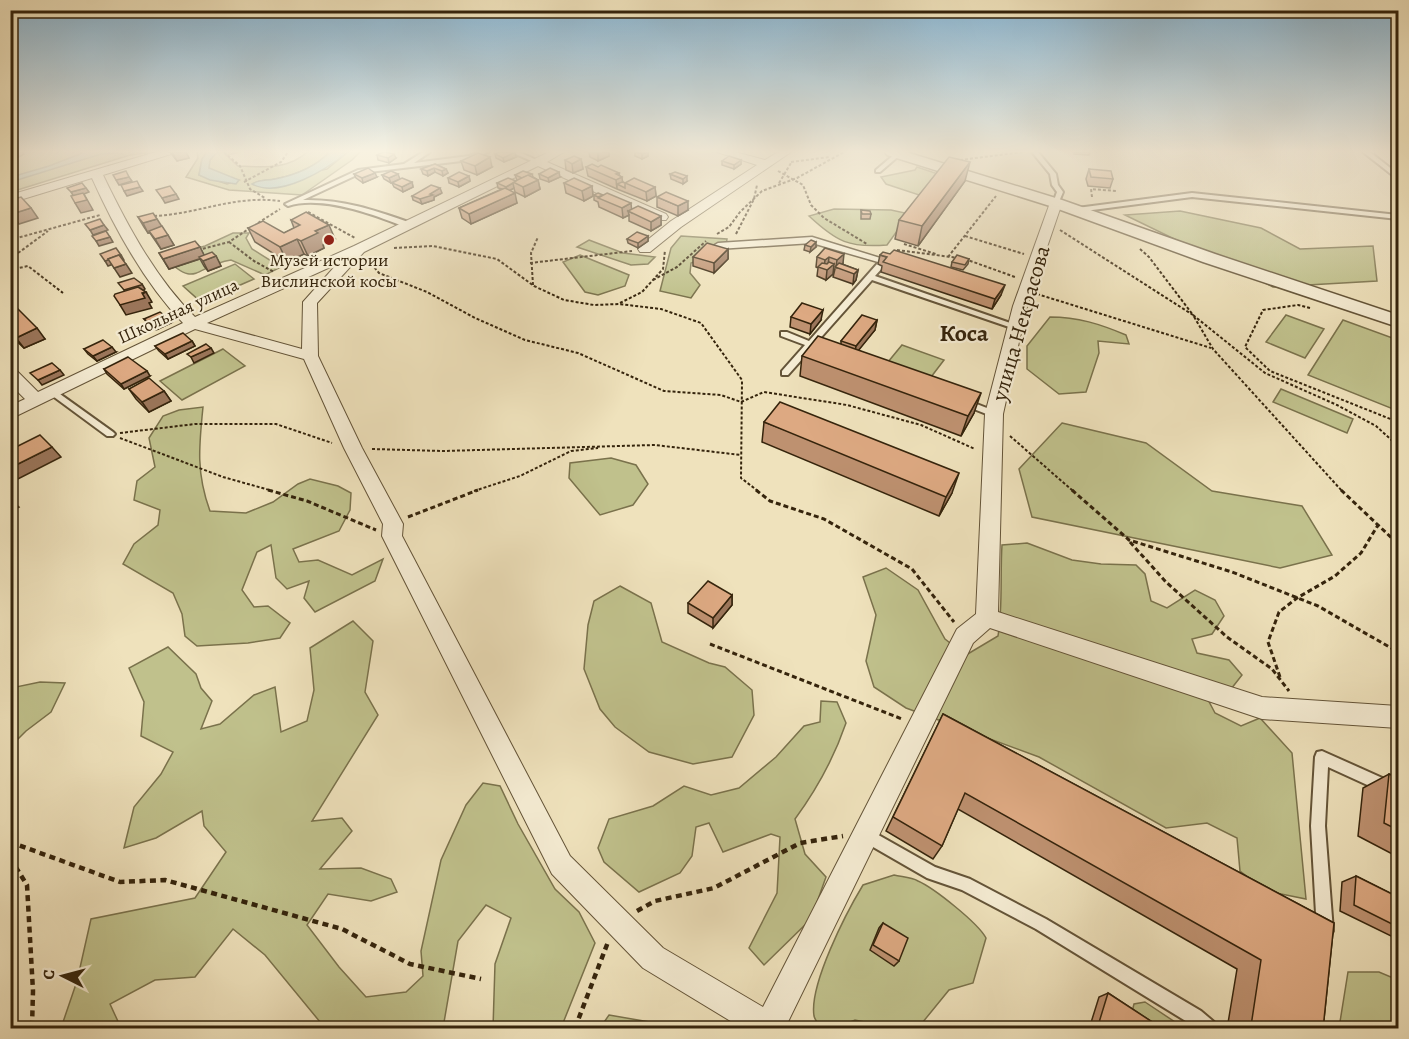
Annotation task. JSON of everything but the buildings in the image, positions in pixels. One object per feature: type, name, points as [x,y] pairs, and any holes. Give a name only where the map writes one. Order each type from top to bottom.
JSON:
[{"type":"street","points":[[108,200],[177,308],[194,324],[310,356]]},
{"type":"street","name":"Школьная улица","points":[[10,413],[459,200]]},
{"type":"street","points":[[616,200],[671,228]]},
{"type":"street","points":[[645,249],[712,200]]},
{"type":"street","points":[[1051,200],[1209,258],[1398,321]]},
{"type":"street","name":"улица Некрасова","points":[[987,618],[994,414],[1027,287],[1056,202]]},
{"type":"street","points":[[723,245],[813,240],[888,256]]},
{"type":"street","points":[[363,247],[310,302],[310,356],[393,530],[561,865],[653,958],[770,1028],[965,636],[987,618],[1262,708],[1398,717]]},
{"type":"street","points":[[10,374],[36,400]]},
{"type":"lane","points":[[289,203],[295,200]]},
{"type":"lane","points":[[1077,210],[1150,200]]},
{"type":"lane","points":[[1243,200],[1398,217]]},
{"type":"lane","points":[[289,203],[316,201],[366,208],[408,225]]},
{"type":"lane","points":[[784,373],[888,256]]},
{"type":"lane","points":[[870,277],[1016,326]]},
{"type":"lane","points":[[784,334],[832,353]]},
{"type":"lane","points":[[53,392],[110,434]]},
{"type":"lane","points":[[951,398],[994,414]]},
{"type":"lane","points":[[1325,941],[1318,826],[1322,757],[1398,792]]},
{"type":"lane","points":[[865,835],[932,873],[965,884],[1041,924],[1195,1017],[1208,1029]]},
{"type":"path","points":[[121,223],[147,216],[175,216],[235,200]]},
{"type":"path","points":[[273,200],[289,203],[329,222],[363,247],[379,273],[428,292],[476,318],[525,340],[578,353],[664,391],[721,395],[741,402],[764,392],[847,405],[921,425],[993,456]]},
{"type":"path","points":[[653,280],[676,267],[700,245],[729,227],[753,200]]},
{"type":"path","points":[[723,245],[741,227],[753,200]]},
{"type":"path","points":[[809,200],[824,218],[870,246]]},
{"type":"path","points":[[904,244],[948,257],[992,200]]},
{"type":"path","points":[[190,253],[229,242],[289,203]]},
{"type":"path","points":[[10,240],[113,211]]},
{"type":"path","points":[[1111,222],[1149,257],[1193,315],[1213,349],[1342,491],[1398,544]]},
{"type":"path","points":[[1049,223],[1095,250],[1129,275],[1193,315],[1265,373],[1337,405],[1376,426],[1398,446]]},
{"type":"path","points":[[619,304],[642,292],[663,269],[671,228]]},
{"type":"path","points":[[10,259],[49,230]]},
{"type":"path","points":[[965,236],[1037,258]]},
{"type":"path","points":[[534,286],[530,263],[531,253],[538,237]]},
{"type":"path","points":[[229,242],[254,261],[289,281]]},
{"type":"path","points":[[391,248],[433,246],[497,259],[534,286],[564,300],[594,305],[619,304],[661,309],[700,323],[741,380],[741,478],[770,501],[824,519],[912,569],[965,636]]},
{"type":"path","points":[[530,263],[645,249]]},
{"type":"path","points":[[888,256],[956,257],[990,266],[1027,287],[1213,349]]},
{"type":"path","points":[[10,270],[28,266],[63,293]]},
{"type":"path","points":[[1319,310],[1298,305],[1263,309],[1245,347],[1270,371],[1398,422]]},
{"type":"path","points":[[994,414],[1007,435],[1129,540],[1166,582],[1227,637],[1272,669],[1305,711]]},
{"type":"path","points":[[110,434],[195,424],[276,424],[355,450],[428,453],[531,447],[658,445],[741,455]]},
{"type":"path","points":[[110,434],[223,477],[307,501],[393,530],[453,498],[520,476],[571,451],[611,446],[658,445]]},
{"type":"path","points":[[1281,681],[1268,642],[1279,612],[1296,598],[1335,576],[1360,553],[1378,525]]},
{"type":"path","points":[[1129,540],[1232,572],[1318,606],[1398,652]]},
{"type":"path","points":[[710,644],[920,726]]},
{"type":"path","points":[[575,1029],[617,922],[655,901],[714,888],[800,843],[838,836],[865,835]]},
{"type":"path","points":[[10,842],[120,882],[165,880],[342,929],[410,964],[481,979]]},
{"type":"path","points":[[10,858],[27,885],[33,991],[32,1029]]},
{"type":"green space","points":[[834,209],[891,210],[905,213],[900,227],[887,245],[874,246],[844,241],[828,232],[809,216]]},
{"type":"green space","points":[[1180,211],[1261,228],[1300,249],[1373,246],[1377,281],[1273,287],[1125,215]]},
{"type":"green space","points":[[233,233],[249,233],[246,238],[252,249],[281,267],[265,275],[231,260],[190,274],[175,267],[164,257],[205,246]]},
{"type":"green space","points":[[681,236],[727,239],[725,252],[691,263],[690,273],[700,285],[691,298],[660,291],[671,248]]},
{"type":"green space","points":[[589,240],[623,253],[655,257],[648,264],[631,265],[577,247]]},
{"type":"green space","points":[[580,255],[629,275],[625,286],[598,295],[585,292],[563,262]]},
{"type":"green space","points":[[235,264],[254,279],[201,302],[183,286]]},
{"type":"green space","points":[[1286,315],[1324,329],[1305,358],[1266,342]]},
{"type":"green space","points":[[1050,317],[1079,320],[1107,328],[1126,335],[1129,344],[1098,341],[1099,353],[1086,392],[1059,394],[1027,369],[1027,346]]},
{"type":"green space","points":[[1343,320],[1398,340],[1398,411],[1308,375]]},
{"type":"green space","points":[[902,345],[944,360],[931,377],[888,362]]},
{"type":"green space","points":[[223,349],[245,366],[182,400],[160,381]]},
{"type":"green space","points":[[1281,389],[1353,419],[1347,433],[1273,402]]},
{"type":"green space","points":[[203,407],[200,459],[202,484],[210,511],[246,513],[273,502],[298,484],[310,479],[338,486],[351,493],[350,510],[339,531],[293,549],[299,562],[318,560],[352,575],[383,559],[375,581],[315,612],[304,598],[309,581],[287,589],[276,578],[271,545],[257,552],[242,590],[254,607],[268,606],[290,623],[280,638],[248,643],[197,646],[185,636],[182,614],[173,593],[123,564],[134,544],[158,525],[160,510],[134,500],[137,481],[155,467],[149,438],[163,416],[179,410]]},
{"type":"green space","points":[[1062,423],[1146,443],[1212,491],[1302,506],[1332,555],[1280,568],[1032,517],[1019,469]]},
{"type":"green space","points":[[611,458],[636,465],[648,484],[633,505],[600,515],[569,478],[570,463]]},
{"type":"green space","points":[[1027,543],[1072,560],[1136,565],[1145,574],[1151,601],[1167,608],[1195,590],[1215,600],[1224,616],[1212,634],[1192,639],[1197,653],[1229,660],[1242,675],[1231,689],[1205,694],[1215,713],[1241,726],[1260,718],[1292,753],[1306,899],[1266,891],[1240,871],[1237,838],[1207,823],[1166,828],[1039,757],[906,708],[874,687],[866,661],[876,615],[863,577],[886,568],[918,590],[945,639],[966,655],[998,636],[1002,545]]},
{"type":"green space","points":[[620,586],[651,603],[662,642],[709,663],[725,667],[752,690],[754,715],[732,757],[693,764],[649,752],[615,727],[600,709],[584,669],[588,625],[594,601]]},
{"type":"green space","points":[[353,621],[373,641],[365,692],[378,715],[312,821],[342,818],[352,831],[320,869],[361,868],[391,879],[397,892],[371,901],[328,894],[307,925],[339,967],[366,997],[406,992],[423,976],[421,951],[441,860],[466,805],[483,783],[500,786],[518,824],[555,889],[579,912],[595,943],[561,1028],[493,1028],[495,964],[511,918],[486,905],[458,941],[443,1028],[325,1028],[265,955],[233,929],[195,977],[155,980],[110,1004],[121,1028],[61,1028],[77,981],[91,919],[195,898],[226,852],[204,826],[202,811],[156,838],[124,848],[134,807],[161,774],[173,752],[141,736],[144,702],[129,668],[168,647],[196,674],[201,688],[212,701],[201,729],[220,724],[254,695],[275,687],[281,732],[307,721],[314,690],[310,648]]},
{"type":"green space","points":[[40,682],[65,683],[51,712],[11,746],[11,688]]},
{"type":"green space","points":[[821,701],[837,702],[846,723],[824,773],[795,819],[805,854],[826,877],[811,919],[764,965],[749,948],[777,893],[780,837],[771,834],[723,852],[709,823],[696,827],[692,856],[680,873],[639,892],[604,862],[598,848],[609,819],[653,806],[684,786],[711,795],[739,788],[776,757],[804,726],[820,722]]},
{"type":"green space","points":[[894,875],[912,879],[934,891],[955,906],[986,938],[973,983],[949,990],[918,1028],[894,1028],[855,1020],[835,1028],[821,1028],[814,1016],[817,986],[830,949],[847,913],[863,885]]},
{"type":"green space","points":[[1348,972],[1379,972],[1398,980],[1398,1028],[1339,1028]]},
{"type":"green space","points":[[1145,1002],[1184,1028],[1128,1028],[1134,1004]]},
{"type":"green space","points":[[609,1015],[661,1024],[664,1028],[600,1028]]},
{"type":"place","name":"Музей истории Вислинской косы","points":[[329,240]]},
{"type":"district","name":"Коса","points":[[964,333]]}]
